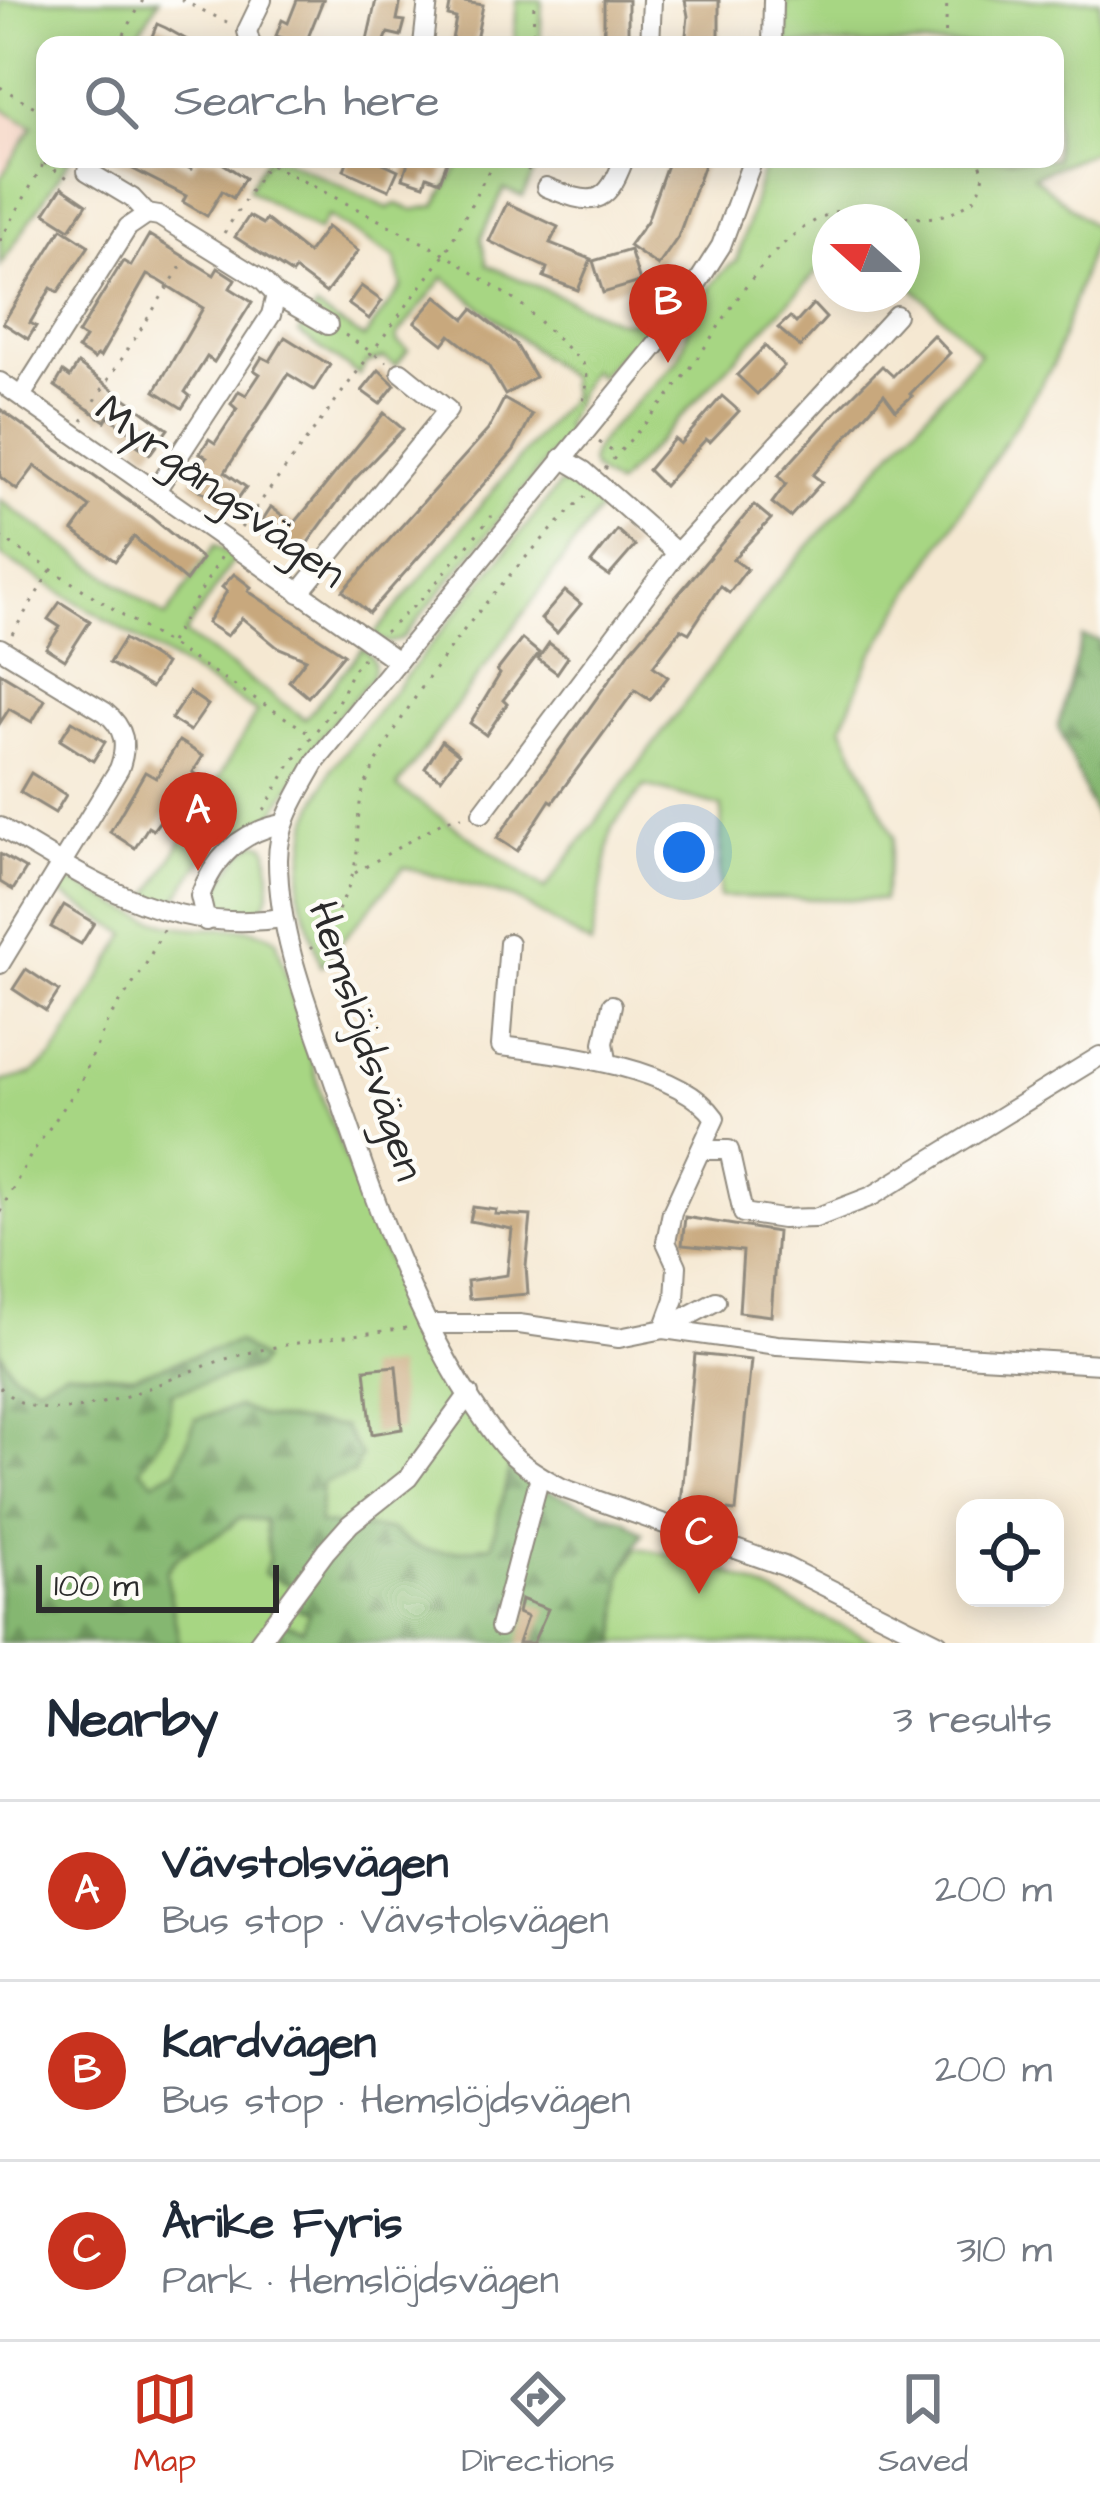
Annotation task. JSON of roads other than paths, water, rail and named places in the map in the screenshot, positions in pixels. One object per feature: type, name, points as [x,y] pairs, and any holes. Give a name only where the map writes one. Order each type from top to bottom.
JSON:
[{"type":"street","points":[[250,36],[262,0]]},
{"type":"street","points":[[424,36],[428,0]]},
{"type":"street","points":[[650,36],[652,0]]},
{"type":"street","points":[[772,36],[773,0]]},
{"type":"street","points":[[546,187],[578,200],[601,197],[612,188],[620,168]]},
{"type":"street","name":"Hemslöjdsvägen","points":[[750,168],[736,214],[700,284],[662,338],[317,760],[282,824],[278,860],[283,918],[365,1172],[428,1324],[499,1440],[540,1476],[601,1504],[784,1566],[938,1643]]},
{"type":"street","points":[[87,171],[132,198],[147,214],[159,216],[328,325]]},
{"type":"street","points":[[21,395],[128,227],[147,214]]},
{"type":"street","points":[[157,489],[271,315],[276,295]]},
{"type":"street","points":[[482,813],[677,553],[896,316]]},
{"type":"street","points":[[299,593],[448,410],[401,372]]},
{"type":"street","name":"Myrgångsvägen","points":[[0,382],[398,661]]},
{"type":"street","points":[[562,458],[677,553]]},
{"type":"street","points":[[0,964],[119,769],[125,746],[124,734],[105,712],[1,649]]},
{"type":"street","points":[[206,921],[200,896],[223,855],[256,829],[282,824]]},
{"type":"street","points":[[0,827],[102,888],[170,914],[206,921],[283,918]]},
{"type":"street","points":[[509,943],[501,1046],[607,1060],[704,1101],[715,1118],[672,1212],[666,1242],[677,1266],[675,1299],[664,1329]]},
{"type":"street","points":[[607,1060],[604,1043],[612,1006]]},
{"type":"street","points":[[702,1150],[729,1150],[743,1213],[815,1218],[872,1196],[1100,1056]]},
{"type":"street","points":[[428,1324],[519,1324],[619,1338],[664,1329],[716,1301]]},
{"type":"street","points":[[664,1329],[777,1345],[1100,1364]]},
{"type":"street","points":[[258,1643],[326,1551],[350,1524],[408,1478],[470,1394]]},
{"type":"street","points":[[500,1627],[540,1476]]},
{"type":"place","name":"Kardvägen","points":[[668,363]]},
{"type":"place","name":"Vävstolsvägen","points":[[198,871]]},
{"type":"place","name":"Årike Fyris","points":[[699,1594]]}]
